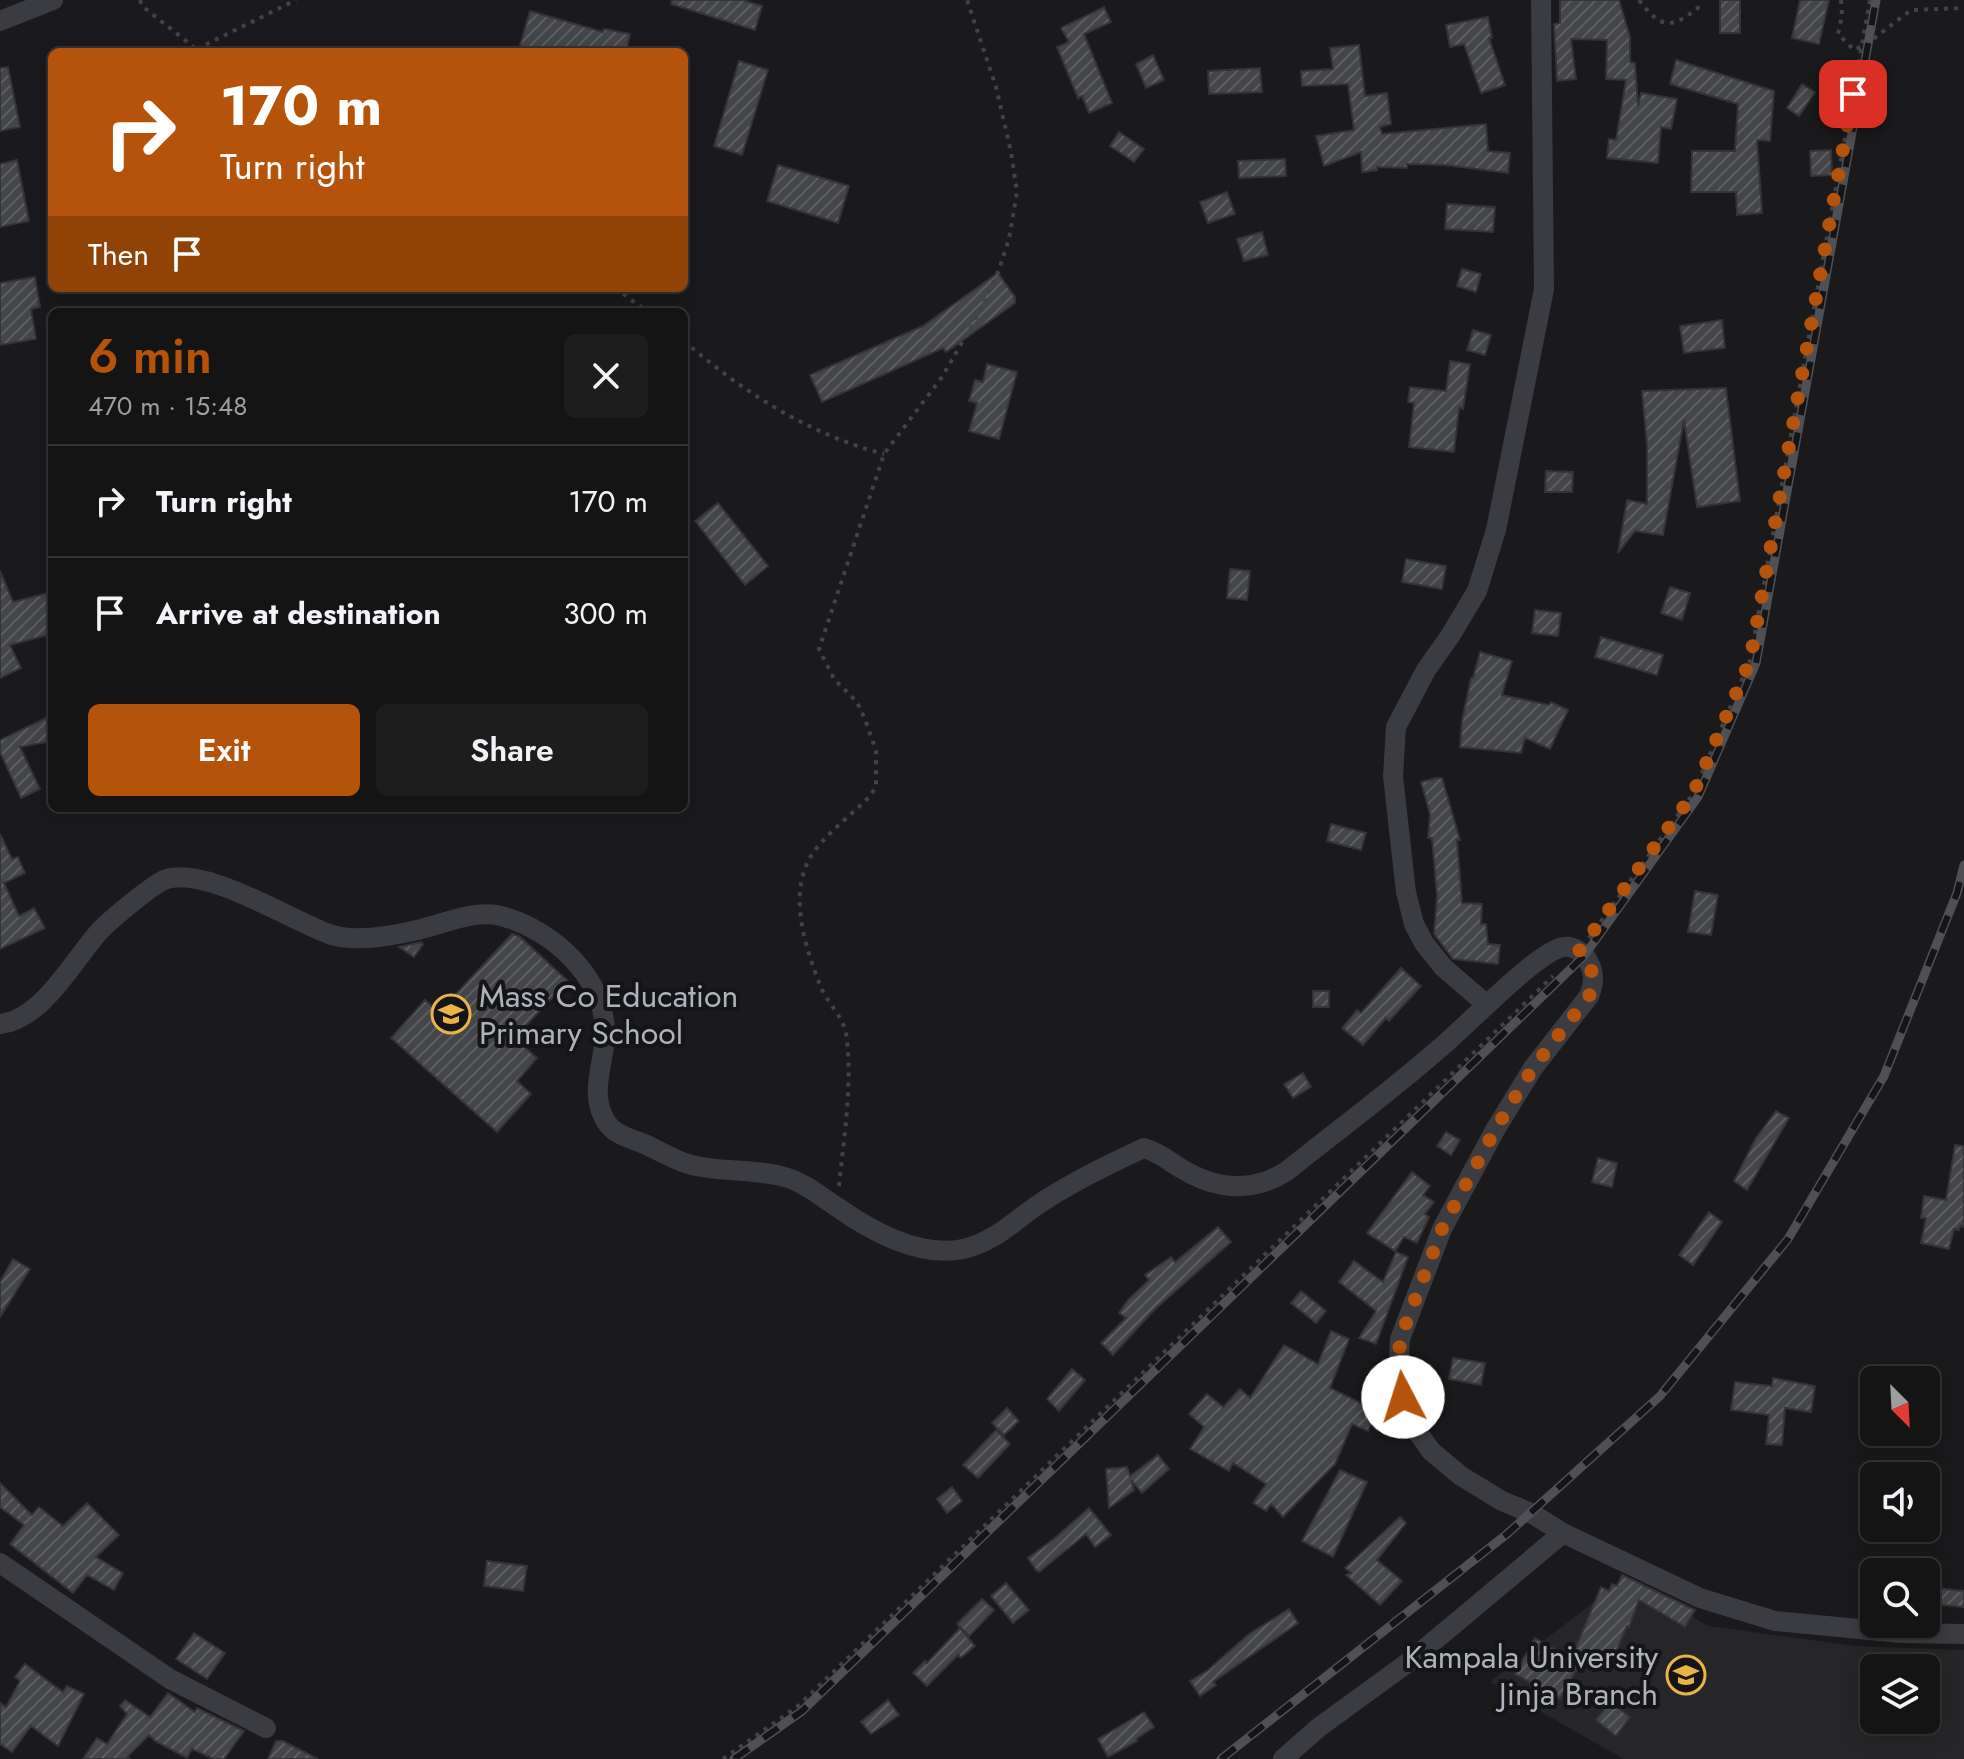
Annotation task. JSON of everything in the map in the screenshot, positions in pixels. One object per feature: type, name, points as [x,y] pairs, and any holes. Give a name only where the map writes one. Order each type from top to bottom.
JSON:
[{"type":"street","points":[[0,21],[53,0]]},
{"type":"street","points":[[1487,1005],[1443,967],[1414,924],[1403,878],[1393,776],[1396,727],[1426,670],[1477,591],[1496,530],[1544,289],[1541,0]]},
{"type":"street","points":[[0,1024],[14,1023],[41,1002],[71,970],[99,932],[164,880],[191,876],[215,883],[335,936],[374,937],[416,930],[465,916],[499,915],[531,928],[566,951],[592,983],[603,1009],[605,1038],[597,1087],[602,1115],[616,1134],[690,1165],[746,1170],[788,1178],[816,1191],[837,1208],[919,1249],[961,1250],[993,1238],[1040,1203],[1086,1175],[1144,1148],[1164,1155],[1181,1169],[1212,1182],[1246,1188],[1271,1182],[1441,1048],[1487,1005],[1554,951],[1566,946],[1579,951],[1589,962],[1593,977],[1589,996],[1533,1068],[1495,1130],[1442,1229],[1400,1339],[1398,1378],[1407,1417],[1431,1451],[1461,1476],[1563,1533],[1700,1598],[1775,1621],[1901,1633],[1964,1634]]},
{"type":"street","points":[[1283,1759],[1318,1728],[1410,1661],[1563,1533]]},
{"type":"street","points":[[0,1563],[170,1679],[266,1728]]},
{"type":"path","points":[[140,0],[142,6],[195,48]]},
{"type":"path","points":[[202,48],[296,0]]},
{"type":"path","points":[[837,1208],[848,1088],[845,1030],[823,993],[809,956],[800,905],[803,872],[812,854],[871,795],[876,786],[876,751],[857,702],[834,679],[819,649],[884,454],[942,377],[979,313],[1009,239],[1017,192],[1011,152],[996,87],[967,0]]},
{"type":"path","points":[[1639,0],[1651,15],[1665,23],[1687,19],[1698,8],[1697,0]]},
{"type":"path","points":[[1841,0],[1838,34],[1854,50],[1911,10],[1964,8]]},
{"type":"path","points":[[723,1759],[798,1706],[1579,951],[1693,794],[1750,661],[1870,0]]},
{"type":"path","points":[[620,292],[642,308]]},
{"type":"path","points":[[688,344],[762,402],[851,446],[884,454]]},
{"type":"shaded area","name":"Kampala University Jinja Branch","points":[[1625,1578],[1708,1626],[1855,1646],[1964,1650],[1964,1759],[1623,1759],[1490,1682]]},
{"type":"building","points":[[672,0],[742,0],[762,6],[755,30],[671,4]]},
{"type":"building","points":[[1560,0],[1619,0],[1630,37],[1630,62],[1635,63],[1638,106],[1641,93],[1677,99],[1671,129],[1661,127],[1658,163],[1607,158],[1609,139],[1616,140],[1626,80],[1606,79],[1607,40],[1571,39],[1576,79],[1557,81],[1554,24],[1560,23]]},
{"type":"building","points":[[1720,0],[1740,0],[1740,33],[1720,33]]},
{"type":"building","points":[[1800,0],[1829,0],[1819,44],[1792,38]]},
{"type":"building","points":[[1104,7],[1111,22],[1084,34],[1112,103],[1089,113],[1082,96],[1078,98],[1057,47],[1069,42],[1061,28]]},
{"type":"building","points":[[530,11],[603,32],[604,29],[630,34],[627,48],[519,48]]},
{"type":"building","points":[[1488,17],[1492,38],[1489,38],[1505,85],[1481,93],[1464,44],[1450,47],[1446,25]]},
{"type":"building","points":[[1359,45],[1365,96],[1387,93],[1391,124],[1380,127],[1382,134],[1486,124],[1488,151],[1510,153],[1508,173],[1407,164],[1407,168],[1377,167],[1377,170],[1362,172],[1361,152],[1324,166],[1316,136],[1354,130],[1348,84],[1302,86],[1301,71],[1333,69],[1330,48]]},
{"type":"building","points":[[1153,55],[1164,80],[1146,88],[1136,64]]},
{"type":"building","points":[[1676,60],[1774,91],[1770,141],[1757,140],[1762,213],[1737,215],[1736,192],[1691,192],[1692,151],[1735,151],[1738,104],[1670,84]]},
{"type":"building","points":[[739,61],[768,70],[742,155],[714,146]]},
{"type":"building","points":[[8,67],[20,127],[0,131],[0,68]]},
{"type":"building","points":[[1260,68],[1262,92],[1209,94],[1208,71]]},
{"type":"building","points":[[1802,84],[1815,92],[1799,116],[1787,108]]},
{"type":"building","points":[[1119,132],[1144,149],[1134,162],[1110,146]]},
{"type":"building","points":[[1831,150],[1832,175],[1811,176],[1810,151]]},
{"type":"building","points":[[1285,159],[1286,176],[1239,178],[1238,161]]},
{"type":"building","points":[[17,160],[29,221],[0,227],[0,164]]},
{"type":"building","points":[[778,165],[849,186],[838,223],[767,201]]},
{"type":"building","points":[[1227,192],[1235,214],[1208,223],[1200,202]]},
{"type":"building","points":[[1447,204],[1495,207],[1493,232],[1445,229]]},
{"type":"building","points":[[1262,232],[1268,255],[1244,261],[1237,239]]},
{"type":"building","points":[[1462,269],[1481,274],[1476,292],[1457,286]]},
{"type":"building","points":[[998,273],[1015,297],[1015,303],[946,352],[943,348],[822,402],[810,375],[923,326]]},
{"type":"building","points":[[35,277],[40,307],[31,309],[36,339],[0,345],[0,283]]},
{"type":"building","points":[[1722,320],[1725,348],[1684,353],[1680,326]]},
{"type":"building","points":[[1473,330],[1491,335],[1485,355],[1467,350]]},
{"type":"building","points":[[1450,361],[1470,364],[1463,409],[1459,408],[1454,452],[1409,447],[1414,403],[1408,402],[1410,387],[1446,391]]},
{"type":"building","points":[[987,364],[1017,372],[999,439],[969,431],[977,403],[969,401],[975,380],[983,382]]},
{"type":"building","points":[[1726,388],[1740,501],[1697,507],[1684,420],[1663,535],[1635,531],[1618,553],[1627,500],[1647,504],[1647,445],[1642,391]]},
{"type":"building","points":[[1546,471],[1573,472],[1572,492],[1545,492]]},
{"type":"building","points":[[718,503],[768,566],[745,585],[695,521]]},
{"type":"building","points":[[1406,559],[1446,566],[1442,589],[1402,582]]},
{"type":"building","points":[[1230,569],[1250,571],[1247,600],[1227,598]]},
{"type":"building","points":[[0,571],[13,602],[48,593],[48,635],[10,645],[21,668],[0,678]]},
{"type":"building","points":[[1670,587],[1690,593],[1682,620],[1661,613]]},
{"type":"building","points":[[1535,610],[1561,613],[1558,636],[1532,633]]},
{"type":"building","points":[[1601,637],[1663,655],[1657,675],[1595,657]]},
{"type":"building","points":[[1480,652],[1512,661],[1502,695],[1549,705],[1551,702],[1568,710],[1550,749],[1525,738],[1521,753],[1460,747],[1471,678]]},
{"type":"building","points":[[48,717],[48,742],[20,747],[40,789],[21,798],[0,752],[0,740]]},
{"type":"building","points":[[1442,778],[1460,840],[1457,840],[1462,903],[1482,904],[1481,924],[1486,924],[1488,944],[1500,945],[1498,964],[1453,959],[1434,934],[1437,896],[1432,838],[1428,838],[1430,814],[1421,782]]},
{"type":"building","points":[[1331,824],[1366,833],[1361,850],[1327,841]]},
{"type":"building","points":[[0,834],[12,859],[18,857],[25,873],[4,883],[19,916],[34,908],[45,928],[0,949]]},
{"type":"building","points":[[1695,891],[1718,895],[1711,935],[1688,932]]},
{"type":"building","points":[[512,934],[519,936],[568,981],[514,1038],[537,1058],[517,1081],[531,1094],[497,1132],[391,1038],[425,1000],[439,1012]]},
{"type":"building","points":[[423,944],[414,957],[399,947]]},
{"type":"building","points":[[1401,968],[1421,986],[1389,1021],[1386,1018],[1363,1045],[1342,1028],[1357,1010],[1361,1013]]},
{"type":"building","points":[[1313,991],[1329,991],[1329,1007],[1313,1007]]},
{"type":"building","points":[[1303,1073],[1311,1087],[1293,1098],[1284,1084]]},
{"type":"building","points":[[1776,1111],[1789,1118],[1747,1190],[1734,1181],[1756,1138]]},
{"type":"building","points":[[1446,1132],[1460,1140],[1451,1155],[1437,1146]]},
{"type":"building","points":[[1955,1145],[1964,1146],[1964,1227],[1954,1229],[1949,1249],[1921,1243],[1926,1218],[1921,1218],[1924,1196],[1946,1200]]},
{"type":"building","points":[[1598,1158],[1617,1163],[1612,1187],[1592,1182]]},
{"type":"building","points":[[1412,1172],[1430,1186],[1423,1195],[1434,1202],[1425,1214],[1429,1217],[1417,1243],[1404,1237],[1395,1251],[1367,1233]]},
{"type":"building","points":[[1709,1212],[1722,1222],[1693,1265],[1679,1255]]},
{"type":"building","points":[[1218,1227],[1231,1242],[1154,1310],[1113,1355],[1101,1343],[1126,1318],[1119,1313],[1149,1280],[1145,1275],[1171,1257],[1175,1262]]},
{"type":"building","points":[[1396,1252],[1408,1257],[1376,1344],[1359,1338],[1376,1311],[1339,1282],[1354,1261],[1383,1282]]},
{"type":"building","points":[[13,1259],[30,1269],[0,1317],[0,1282]]},
{"type":"building","points":[[1301,1291],[1326,1311],[1316,1323],[1291,1303]]},
{"type":"building","points":[[1331,1331],[1349,1339],[1330,1388],[1377,1411],[1368,1431],[1352,1424],[1335,1464],[1283,1517],[1271,1504],[1266,1511],[1253,1503],[1266,1484],[1233,1463],[1229,1471],[1190,1449],[1204,1427],[1189,1414],[1207,1394],[1223,1407],[1240,1389],[1250,1398],[1284,1345],[1318,1364]]},
{"type":"building","points":[[1453,1358],[1485,1363],[1481,1385],[1449,1379]]},
{"type":"building","points":[[1072,1369],[1085,1380],[1059,1411],[1047,1399]]},
{"type":"building","points":[[1773,1378],[1815,1386],[1811,1412],[1785,1408],[1782,1445],[1766,1444],[1769,1415],[1731,1410],[1735,1382],[1772,1386]]},
{"type":"building","points":[[1007,1408],[1019,1421],[1004,1435],[992,1423]]},
{"type":"building","points":[[996,1430],[1010,1444],[978,1478],[963,1465]]},
{"type":"building","points":[[1158,1455],[1169,1469],[1142,1493],[1131,1480],[1134,1490],[1109,1508],[1106,1469],[1127,1467],[1130,1476]]},
{"type":"building","points":[[1340,1470],[1367,1482],[1333,1557],[1302,1541]]},
{"type":"building","points":[[0,1483],[32,1515],[39,1507],[63,1526],[87,1503],[119,1535],[96,1557],[123,1573],[114,1590],[87,1575],[73,1593],[10,1544],[24,1525],[0,1507]]},
{"type":"building","points":[[952,1487],[962,1501],[947,1513],[937,1499]]},
{"type":"building","points":[[1089,1508],[1111,1535],[1095,1547],[1086,1534],[1039,1572],[1036,1570],[1028,1558]]},
{"type":"building","points":[[1400,1517],[1406,1523],[1377,1560],[1402,1581],[1380,1605],[1346,1575],[1351,1573],[1345,1568]]},
{"type":"building","points":[[487,1561],[527,1566],[523,1591],[484,1586]]},
{"type":"building","points":[[1622,1575],[1695,1610],[1685,1627],[1639,1600],[1609,1668],[1573,1654],[1601,1587],[1609,1591],[1612,1584],[1617,1586]]},
{"type":"building","points":[[1006,1583],[1029,1610],[1013,1623],[991,1596]]},
{"type":"building","points":[[1940,1589],[1964,1591],[1964,1607],[1940,1605]]},
{"type":"building","points":[[982,1599],[994,1610],[969,1636],[957,1624]]},
{"type":"building","points":[[1289,1609],[1298,1623],[1213,1682],[1216,1685],[1200,1696],[1190,1681],[1207,1671],[1249,1634]]},
{"type":"building","points":[[960,1628],[975,1646],[961,1658],[958,1655],[927,1686],[913,1673],[925,1661],[927,1663]]},
{"type":"building","points":[[194,1633],[225,1653],[207,1679],[176,1659]]},
{"type":"building","points":[[1535,1638],[1580,1663],[1560,1699],[1515,1674]]},
{"type":"building","points":[[25,1664],[63,1692],[67,1686],[84,1694],[58,1746],[31,1726],[12,1752],[0,1744],[0,1703],[6,1707],[20,1681],[15,1677]]},
{"type":"building","points":[[168,1693],[195,1712],[197,1708],[244,1731],[224,1759],[214,1759],[192,1749],[187,1758],[149,1735],[127,1757],[130,1759],[83,1759],[97,1738],[107,1744],[127,1714],[120,1706],[125,1700],[150,1717]]},
{"type":"building","points":[[888,1700],[899,1715],[871,1734],[861,1722]]},
{"type":"building","points":[[1610,1702],[1630,1717],[1616,1736],[1596,1720]]},
{"type":"building","points":[[1144,1712],[1154,1727],[1137,1741],[1108,1757],[1098,1739]]},
{"type":"building","points":[[276,1741],[283,1741],[318,1759],[268,1759]]},
{"type":"railway","points":[[734,1759],[802,1711],[1584,956],[1698,797],[1756,663],[1876,0]]},
{"type":"railway","points":[[1221,1759],[1507,1534],[1660,1396],[1788,1239],[1884,1076],[1957,893],[1964,865]]},
{"type":"place","name":"Mass Co Education Primary School","points":[[451,1014]]},
{"type":"place","name":"Kampala University Jinja Branch","points":[[1686,1675]]},
{"type":"route","points":[[1403,1397],[1398,1378],[1400,1339],[1442,1229],[1495,1130],[1533,1068],[1589,996],[1593,977],[1589,962],[1579,951],[1693,794],[1750,661],[1853,94]]}]
